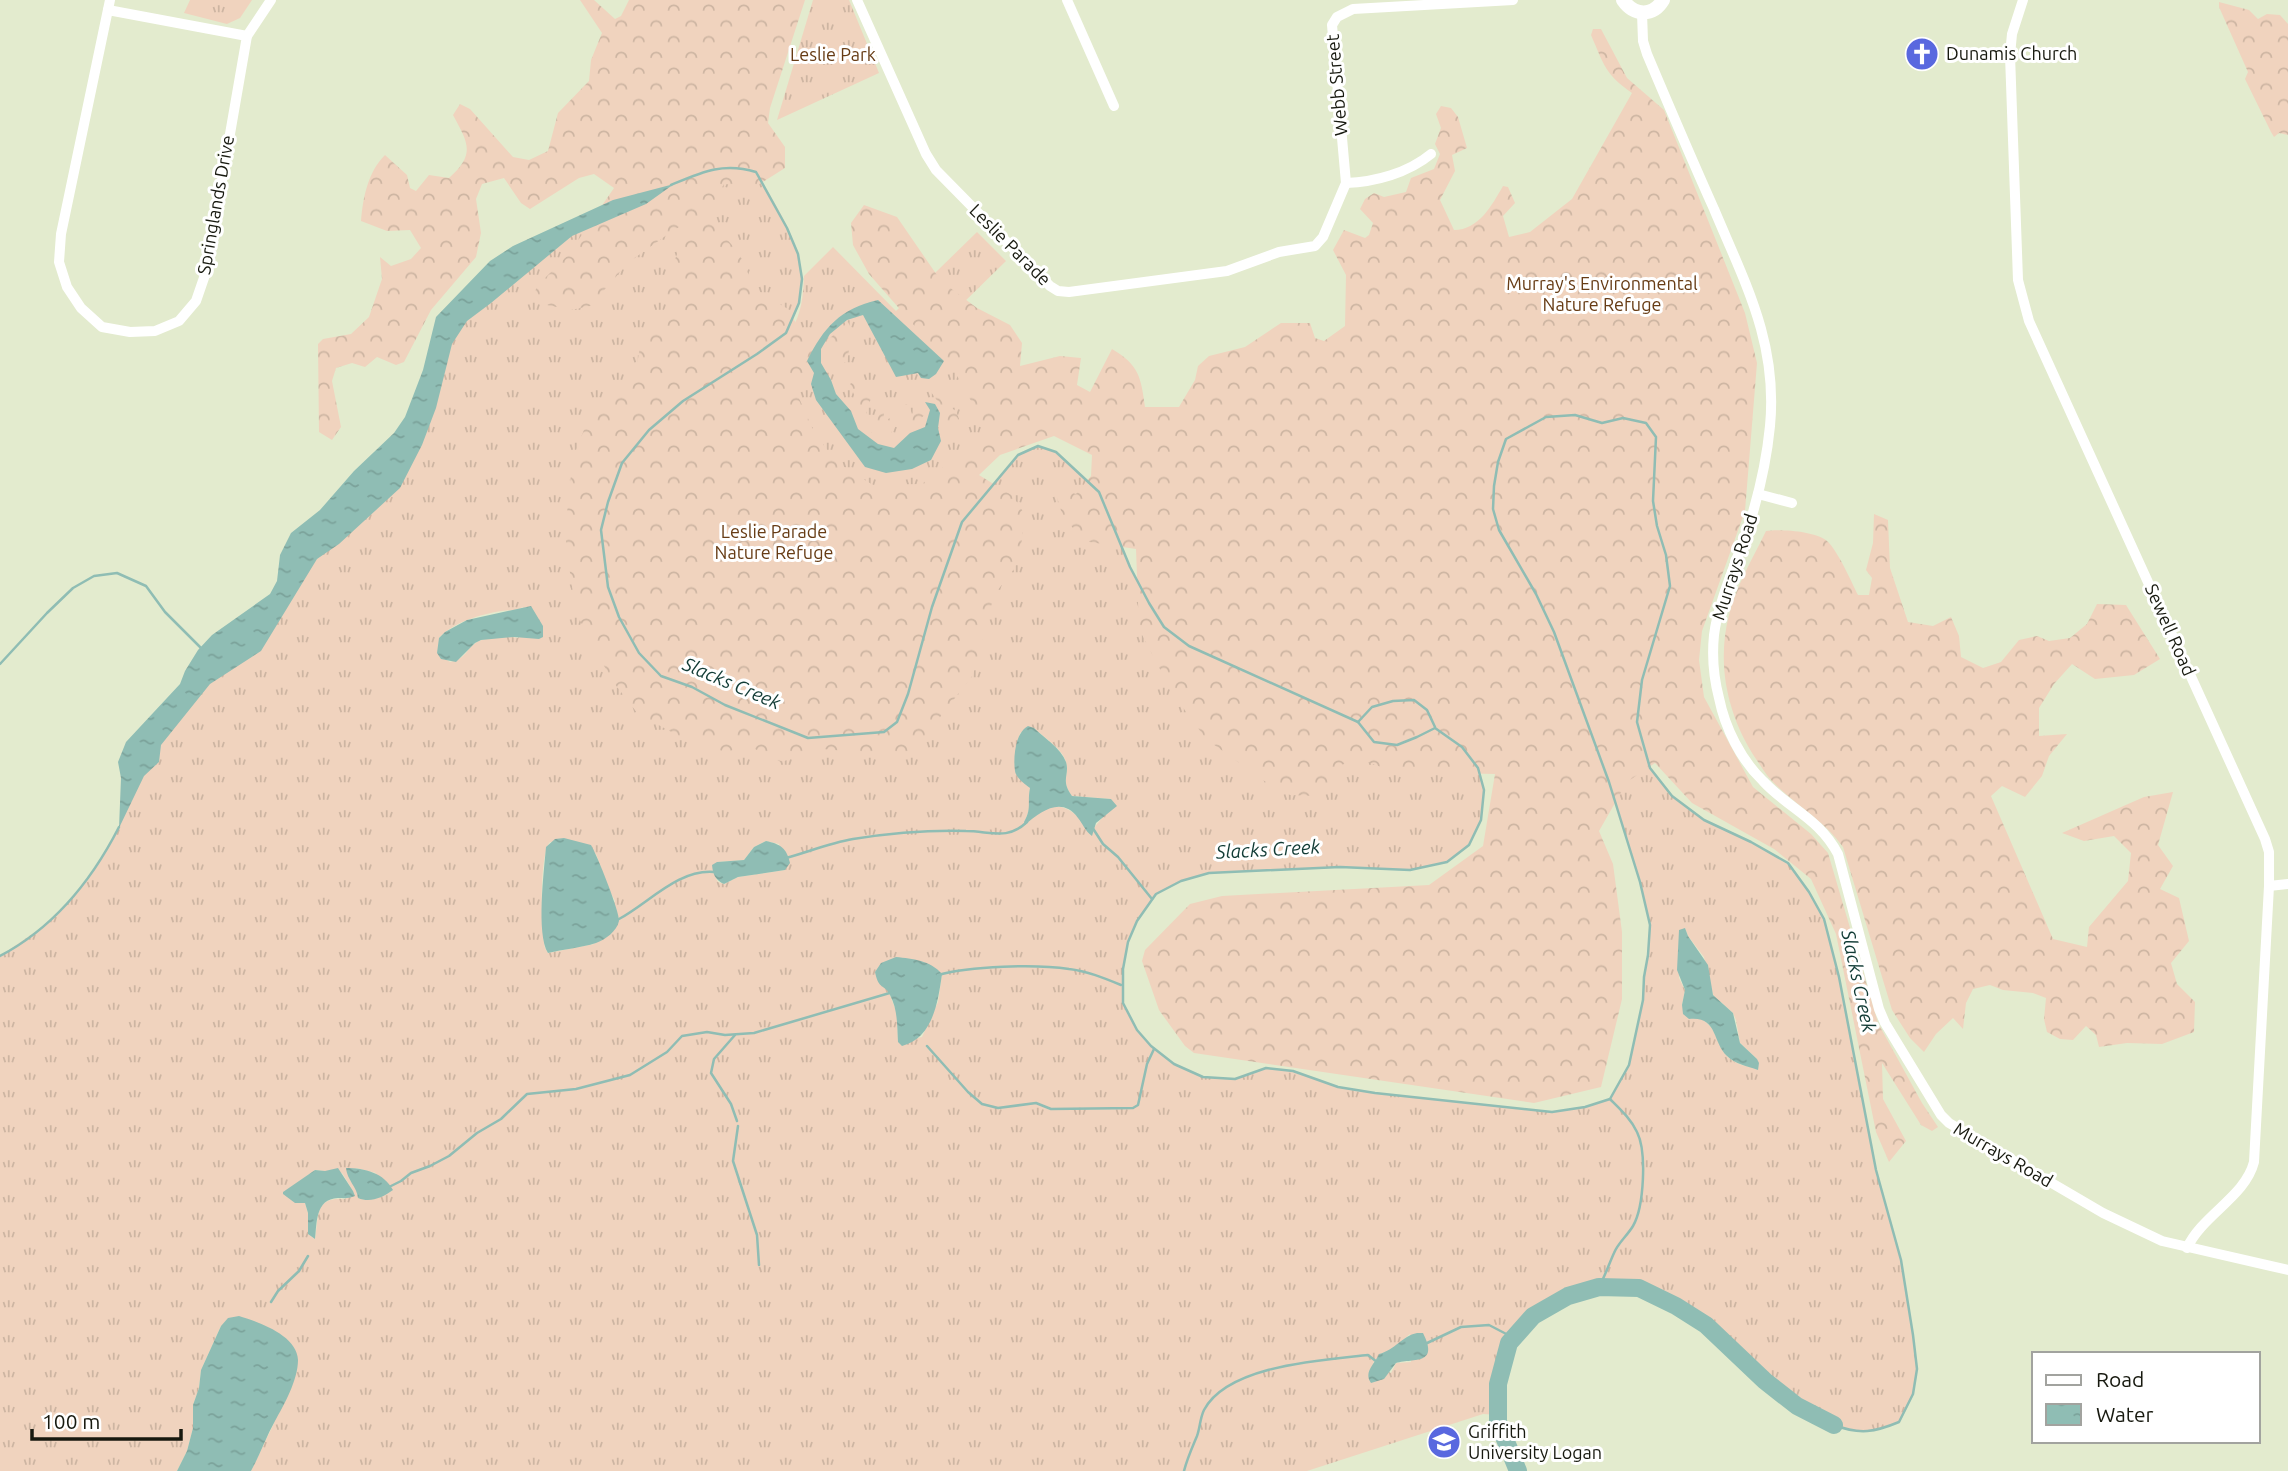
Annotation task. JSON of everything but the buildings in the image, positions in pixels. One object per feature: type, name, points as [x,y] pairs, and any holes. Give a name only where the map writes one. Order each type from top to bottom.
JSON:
[{"type":"street","name":"Springlands Drive","points":[[109,5],[61,234],[59,262],[67,287],[81,308],[102,327],[130,332],[155,331],[179,321],[196,301],[208,261],[247,36],[271,0]]},
{"type":"street","name":"Leslie Parade","points":[[857,0],[926,154],[936,170],[1058,291],[1219,273],[1279,252]]},
{"type":"street","points":[[1067,0],[1114,106]]},
{"type":"street","name":"Webb Street","points":[[1279,252],[1315,246],[1323,237],[1346,183],[1332,24],[1337,17],[1353,9],[1513,0]]},
{"type":"street","points":[[1623,0],[1628,7],[1642,13],[1654,10],[1663,1],[1678,0]]},
{"type":"street","name":"Sewell Road","points":[[2022,0],[2012,34],[2010,55],[2018,280],[2022,299],[2269,852],[2254,1162],[2243,1184],[2192,1236],[2187,1248]]},
{"type":"street","points":[[109,5],[247,36]]},
{"type":"street","name":"Murrays Road","points":[[1642,13],[1643,41],[1647,54],[1757,311],[1768,356],[1772,392],[1770,427],[1758,494],[1714,635],[1719,698],[1728,729],[1762,781],[1824,831],[1838,854],[1879,1009],[1932,1104],[1948,1123],[2103,1213],[2162,1241],[2288,1270]]},
{"type":"street","points":[[1346,183],[1364,182],[1412,167],[1431,154]]},
{"type":"street","points":[[1758,494],[1792,503]]},
{"type":"street","points":[[2269,886],[2288,884]]},
{"type":"green space","points":[[190,0],[252,0],[240,18],[227,24],[184,13]]},
{"type":"green space","points":[[580,0],[594,0],[615,19],[621,16],[629,0],[805,0],[770,108],[768,123],[785,147],[785,168],[755,187],[724,184],[709,211],[715,226],[739,253],[755,289],[788,309],[803,336],[830,338],[848,322],[852,330],[847,363],[826,357],[805,362],[799,398],[814,432],[836,462],[873,485],[922,484],[979,438],[985,426],[955,372],[869,274],[853,245],[851,223],[864,205],[897,217],[941,281],[977,308],[1010,325],[1022,343],[1020,366],[1060,356],[1081,358],[1077,385],[1090,392],[1112,349],[1128,361],[1137,373],[1145,407],[1179,407],[1195,380],[1198,366],[1209,356],[1245,347],[1281,323],[1310,323],[1315,338],[1324,341],[1345,326],[1346,275],[1333,250],[1344,230],[1365,238],[1369,235],[1373,223],[1360,209],[1365,199],[1374,193],[1384,197],[1406,192],[1411,178],[1434,169],[1440,154],[1435,144],[1441,128],[1436,114],[1441,106],[1451,108],[1458,117],[1467,148],[1452,155],[1455,171],[1440,200],[1454,230],[1471,226],[1478,221],[1503,186],[1508,187],[1515,203],[1503,216],[1509,237],[1530,232],[1572,199],[1632,93],[1616,80],[1603,62],[1591,35],[1593,29],[1601,29],[1627,78],[1664,110],[1745,313],[1757,363],[1745,511],[1702,631],[1699,660],[1704,697],[1753,787],[1811,834],[1828,853],[1878,1023],[1938,1127],[1932,1131],[1921,1125],[1882,1063],[1883,1099],[1906,1141],[1889,1162],[1876,1132],[1836,934],[1811,879],[1774,849],[1692,803],[1655,763],[1627,782],[1599,831],[1613,864],[1622,932],[1622,999],[1601,1087],[1534,1103],[1194,1053],[1185,1046],[1159,1010],[1142,961],[1145,950],[1190,904],[1222,896],[1429,885],[1483,846],[1495,774],[1410,773],[1359,758],[1339,766],[1327,789],[1316,796],[1290,795],[1270,785],[1206,739],[1173,694],[1139,629],[1136,549],[1083,541],[1062,514],[1054,487],[1076,494],[1091,476],[1092,455],[1054,436],[1000,455],[979,475],[1013,496],[1025,515],[1020,554],[1014,569],[994,595],[973,675],[915,749],[900,756],[823,749],[781,762],[747,745],[727,752],[692,743],[638,714],[611,679],[576,613],[566,546],[568,493],[575,453],[589,417],[621,394],[635,376],[640,347],[666,307],[668,277],[687,229],[679,227],[629,262],[590,306],[571,310],[547,305],[535,291],[538,285],[568,255],[614,188],[594,174],[579,178],[530,209],[521,203],[504,178],[482,184],[476,199],[481,233],[476,257],[431,310],[404,362],[396,365],[377,357],[365,367],[352,363],[336,368],[332,381],[341,427],[332,440],[319,432],[318,344],[323,339],[351,334],[369,317],[382,279],[380,257],[391,266],[411,259],[421,248],[410,230],[387,231],[361,221],[365,194],[374,169],[385,155],[407,175],[410,188],[416,191],[429,175],[449,178],[458,170],[466,155],[463,133],[453,115],[460,104],[470,109],[513,157],[529,160],[548,151],[558,113],[589,81],[591,60],[602,33]]},
{"type":"green space","name":"Leslie Park","points":[[813,0],[849,0],[879,73],[777,120]]},
{"type":"green space","points":[[2219,2],[2249,10],[2258,19],[2267,14],[2280,15],[2288,24],[2288,135],[2279,133],[2274,137],[2271,132],[2245,79],[2248,72]]},
{"type":"green space","name":"Leslie Parade Nature Refuge","points":[[756,172],[783,218],[797,251],[802,286],[798,307],[786,333],[622,463],[983,498],[1018,455],[1038,446],[1056,452],[1099,492],[1130,567],[1149,603],[1478,768],[1484,790],[1481,820],[1469,845],[1447,862],[1410,870],[1339,867],[1209,873],[1181,881],[1156,894],[1137,921],[1128,942],[1123,969],[1123,1003],[1137,1030],[1151,1046],[1174,1064],[1203,1077],[1235,1079],[1266,1068],[1293,1071],[1338,1087],[1375,1093],[1552,1112],[1585,1107],[1610,1099],[1629,1065],[1643,1000],[1650,925],[1640,882],[1609,782],[1643,744],[1650,768],[1672,796],[1704,820],[1788,863],[1824,919],[1839,977],[1876,1170],[1901,1260],[1917,1369],[1913,1394],[1899,1422],[1875,1431],[1846,1430],[1834,1425],[1797,1406],[1765,1381],[1706,1325],[1676,1306],[1639,1288],[1599,1287],[1568,1296],[1533,1316],[1509,1343],[1498,1384],[1498,1415],[1483,1414],[1307,1471],[251,1471],[274,1423],[221,1326],[201,1370],[193,1405],[193,1428],[187,1451],[177,1471],[0,1471],[0,956],[47,924],[74,896],[119,828],[134,763],[398,452],[440,344],[558,235]],"holes":[[[523,607],[518,638],[497,637],[481,640],[460,658],[450,662],[447,660],[439,638],[445,632],[476,617]],[[1034,728],[1064,757],[1067,787],[1072,796],[1111,799],[1093,829],[1073,812],[1062,807],[1046,809],[1024,822],[1029,809],[1030,788],[1015,770],[1020,733]],[[766,841],[779,844],[785,870],[738,877],[724,884],[718,882],[713,872],[717,862],[744,860],[754,847]],[[550,842],[596,854],[615,901],[594,944],[548,953],[543,925],[544,861]],[[1685,928],[1704,957],[1713,995],[1733,1013],[1740,1043],[1757,1059],[1758,1069],[1738,1063],[1726,1055],[1710,1026],[1682,1005],[1685,990],[1679,978]],[[942,974],[938,1002],[922,1037],[898,1042],[897,1013],[889,993]],[[356,1168],[376,1173],[358,1198],[358,1191],[350,1180]],[[315,1170],[342,1173],[353,1191],[345,1199],[335,1199],[323,1205],[318,1216],[315,1239],[308,1234],[305,1203],[300,1202],[296,1184]],[[1410,1334],[1411,1362],[1396,1363],[1391,1373],[1373,1363],[1382,1353],[1389,1352]]]},
{"type":"green space","points":[[977,232],[1006,261],[958,308],[1014,441],[950,494],[618,509],[791,331],[798,317],[804,276],[833,247],[896,311]]},
{"type":"green space","points":[[856,380],[865,386],[865,394],[873,393],[866,412],[872,423],[879,411],[884,413],[883,423],[891,417],[899,420],[898,403],[909,405],[912,414],[919,405],[927,413],[910,427],[903,423],[896,426],[887,438],[872,433],[850,384]]},
{"type":"green space","points":[[937,382],[941,401],[956,411],[959,419],[948,428],[946,413],[931,392],[932,384]]},
{"type":"green space","points":[[1874,514],[1888,520],[1890,568],[1908,622],[1933,626],[1951,617],[1959,636],[1961,657],[1983,668],[2001,662],[2019,640],[2037,636],[2049,641],[2070,638],[2087,624],[2097,604],[2126,605],[2160,659],[2134,675],[2095,679],[2072,664],[2054,684],[2039,708],[2039,736],[2067,734],[2049,756],[2042,776],[2025,797],[2002,786],[1991,796],[2053,939],[2087,947],[2089,927],[2128,881],[2131,853],[2114,836],[2084,841],[2062,833],[2144,797],[2173,792],[2158,845],[2173,866],[2160,889],[2179,898],[2189,941],[2171,963],[2177,984],[2195,1002],[2194,1032],[2162,1044],[2127,1043],[2099,1047],[2096,1035],[2086,1026],[2073,1040],[2060,1039],[2047,1032],[2044,1019],[2046,998],[1990,985],[1973,989],[1966,1003],[1963,1029],[1953,1018],[1936,1034],[1924,1052],[1910,1038],[1892,1010],[1843,847],[1827,829],[1770,779],[1738,726],[1724,671],[1725,634],[1732,604],[1766,531],[1806,533],[1827,541],[1840,559],[1858,595],[1869,595],[1872,578],[1866,570],[1873,543]]},
{"type":"water","points":[[674,184],[646,204],[572,236],[467,321],[452,344],[436,408],[422,445],[400,488],[339,544],[317,559],[261,651],[210,684],[161,745],[159,762],[144,776],[119,828],[121,778],[118,762],[126,742],[180,684],[198,650],[212,635],[270,594],[277,581],[280,555],[291,533],[320,510],[354,471],[394,433],[405,417],[423,370],[436,317],[490,261],[513,246],[613,200]]},
{"type":"water","points":[[878,300],[944,361],[936,374],[929,379],[921,378],[918,373],[896,377],[863,315],[847,320],[830,334],[821,349],[821,363],[836,394],[851,411],[858,429],[878,444],[894,448],[910,433],[925,427],[930,410],[925,402],[935,404],[940,413],[938,428],[941,441],[931,460],[912,469],[886,473],[865,467],[816,400],[811,384],[814,373],[807,361],[820,338],[843,314]]},
{"type":"water","points":[[531,606],[543,626],[543,637],[539,639],[514,637],[481,640],[456,662],[441,659],[437,653],[439,638],[467,620]]},
{"type":"water","points":[[1028,726],[1034,728],[1064,757],[1067,767],[1066,782],[1072,796],[1111,799],[1117,806],[1096,823],[1092,836],[1072,811],[1065,808],[1051,808],[1025,825],[1030,788],[1017,776],[1014,759],[1020,734]]},
{"type":"water","points":[[564,838],[591,845],[603,871],[619,921],[613,932],[599,942],[548,953],[542,932],[546,847],[555,839]]},
{"type":"water","points":[[766,841],[785,850],[790,863],[785,870],[738,877],[724,884],[717,879],[712,865],[717,862],[744,860],[754,847]]},
{"type":"water","points":[[1685,928],[1708,965],[1713,995],[1733,1013],[1740,1043],[1757,1059],[1758,1070],[1730,1059],[1722,1050],[1710,1026],[1698,1019],[1689,1019],[1683,1014],[1685,990],[1677,970],[1679,930]]},
{"type":"water","points":[[896,957],[927,963],[942,974],[936,1007],[927,1027],[912,1042],[902,1046],[898,1042],[893,1001],[888,991],[878,982],[875,972],[881,963]]},
{"type":"water","points":[[338,1168],[355,1196],[330,1199],[321,1207],[315,1239],[308,1234],[305,1203],[295,1203],[283,1192],[315,1170]]},
{"type":"water","points":[[346,1168],[373,1173],[385,1179],[393,1190],[376,1199],[358,1198]]},
{"type":"water","points":[[239,1316],[275,1331],[291,1343],[298,1360],[290,1392],[251,1471],[177,1471],[187,1451],[193,1428],[193,1405],[201,1370],[221,1326],[228,1318]]},
{"type":"water","points":[[1417,1333],[1423,1333],[1428,1350],[1426,1355],[1417,1360],[1396,1363],[1384,1379],[1371,1383],[1369,1371],[1379,1354]]},
{"type":"waterway","name":"Slacks Creek","points":[[671,185],[723,168],[756,172],[787,228],[798,254],[802,279],[799,303],[786,333],[683,401],[649,430],[622,463],[608,502],[601,530],[608,587],[619,617],[639,653],[661,676],[808,738],[884,732],[897,722],[908,694],[932,607],[962,522],[1018,455],[1038,446],[1056,452],[1099,492],[1130,567],[1149,603],[1164,627],[1189,646],[1358,722],[1374,742],[1397,745],[1435,728],[1462,747],[1478,768],[1484,790],[1481,820],[1469,845],[1447,862],[1410,870],[1340,867],[1209,873],[1181,881],[1156,894],[1137,921],[1128,942],[1123,969],[1123,1003],[1137,1030],[1151,1046],[1174,1064],[1203,1077],[1235,1079],[1266,1068],[1293,1071],[1338,1087],[1375,1093],[1552,1112],[1585,1107],[1610,1099],[1629,1065],[1643,1000],[1650,925],[1640,882],[1609,782],[1554,632],[1536,594],[1499,530],[1493,509],[1494,486],[1506,439],[1546,417],[1575,415],[1602,423],[1623,418],[1646,423],[1656,437],[1653,501],[1666,555],[1670,586],[1642,680],[1637,722],[1650,768],[1672,796],[1704,820],[1788,863],[1824,919],[1839,977],[1876,1170],[1901,1260],[1917,1369],[1913,1394],[1899,1422],[1875,1430],[1860,1431],[1834,1425]]},
{"type":"waterway","points":[[0,664],[73,588],[94,576],[117,573],[146,586],[165,612],[202,649]]},
{"type":"waterway","points":[[1358,722],[1372,707],[1393,701],[1414,700],[1427,710],[1435,727]]},
{"type":"waterway","points":[[786,858],[853,839],[924,832],[966,831],[998,834],[1020,828],[1027,822]]},
{"type":"waterway","name":"Slacks Creek","points":[[0,956],[37,931],[69,901],[96,866],[119,827]]},
{"type":"waterway","points":[[1092,827],[1103,844],[1118,857],[1152,899]]},
{"type":"waterway","points":[[619,919],[676,881],[714,872]]},
{"type":"waterway","points":[[938,975],[985,968],[1055,967],[1082,971],[1121,985]]},
{"type":"waterway","points":[[389,1187],[411,1173],[449,1156],[477,1133],[501,1119],[527,1094],[576,1089],[630,1075],[667,1052],[682,1036],[707,1032],[725,1035],[754,1033],[893,992]]},
{"type":"waterway","points":[[735,1035],[714,1059],[711,1073],[731,1104],[737,1121]]},
{"type":"waterway","points":[[927,1046],[982,1104],[998,1108],[1036,1103],[1051,1109],[1133,1108],[1138,1105],[1147,1064],[1154,1049]]},
{"type":"waterway","points":[[1599,1287],[1616,1249],[1637,1217],[1643,1179],[1642,1152],[1637,1132],[1610,1099]]},
{"type":"waterway","points":[[738,1126],[733,1161],[757,1235],[759,1265]]},
{"type":"waterway","points":[[271,1302],[278,1291],[299,1271],[308,1256]]},
{"type":"waterway","name":"Slacks Creek","points":[[1518,1471],[1498,1422],[1498,1384],[1509,1343],[1533,1316],[1568,1296],[1599,1287],[1639,1288],[1676,1306],[1706,1325],[1765,1381],[1797,1406],[1834,1425]]},
{"type":"waterway","points":[[1425,1344],[1461,1327],[1489,1325],[1514,1338]]},
{"type":"waterway","points":[[1184,1471],[1204,1410],[1216,1395],[1233,1383],[1255,1374],[1303,1363],[1368,1355],[1377,1362]]},
{"type":"place","name":"Dunamis Church","points":[[1922,54]]},
{"type":"place","name":"Griffith University Logan","points":[[1444,1442]]},
{"type":"park label","name":"Murray's Environmental Nature Refuge","points":[[1602,294]]}]
